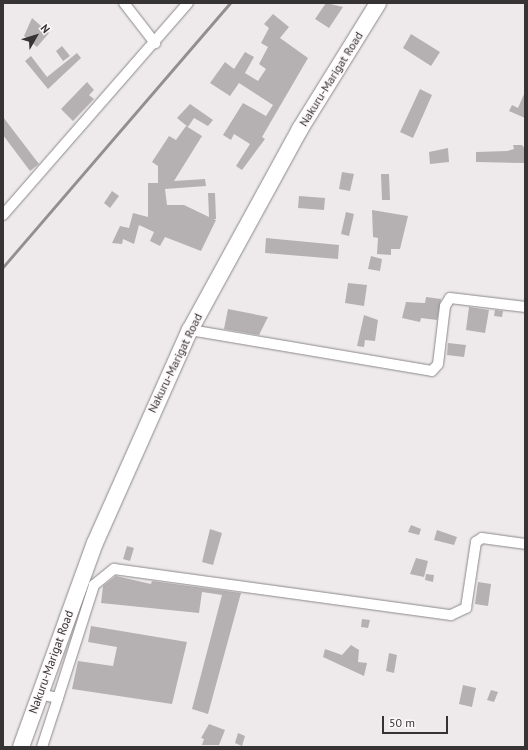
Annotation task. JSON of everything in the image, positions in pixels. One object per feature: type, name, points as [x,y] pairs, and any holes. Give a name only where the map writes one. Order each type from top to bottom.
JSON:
[{"type":"main road","name":"Nakuru-Marigat Road","points":[[21,747],[95,543],[190,330],[300,129],[378,3]]},
{"type":"street","points":[[124,3],[155,43]]},
{"type":"street","points":[[3,216],[81,122],[155,43],[188,3]]},
{"type":"street","points":[[190,330],[432,371],[438,364],[446,306],[450,298],[525,306]]},
{"type":"street","points":[[42,747],[94,585],[114,569],[451,615],[466,608],[476,542],[482,538],[525,544]]},
{"type":"street","points":[[39,694],[58,698]]},
{"type":"building","points":[[326,3],[343,7],[329,28],[315,19]]},
{"type":"building","points":[[273,14],[289,27],[280,38],[308,58],[262,137],[265,139],[242,170],[236,166],[250,144],[234,134],[231,140],[223,135],[243,103],[266,116],[273,105],[239,83],[230,96],[210,83],[225,62],[234,69],[245,52],[254,57],[245,73],[258,81],[266,69],[259,64],[268,47],[261,43],[269,28],[264,24]]},
{"type":"building","points":[[32,18],[49,33],[37,47],[24,36]]},
{"type":"building","points":[[411,34],[440,52],[431,66],[403,48]]},
{"type":"building","points":[[62,46],[70,56],[63,61],[56,51]]},
{"type":"building","points":[[77,53],[81,58],[48,89],[25,61],[31,56],[47,77]]},
{"type":"building","points":[[87,82],[94,90],[89,95],[94,99],[73,121],[61,109]]},
{"type":"building","points":[[420,89],[432,95],[413,138],[400,132]]},
{"type":"building","points":[[525,92],[525,118],[509,111],[512,105],[518,108]]},
{"type":"building","points":[[190,104],[213,120],[208,126],[194,118],[188,127],[177,118]]},
{"type":"building","points":[[3,117],[39,164],[30,171],[3,135]]},
{"type":"building","points":[[186,126],[202,136],[174,181],[205,179],[206,186],[165,189],[167,205],[184,205],[209,217],[208,193],[215,193],[216,219],[213,219],[216,220],[201,251],[165,237],[160,246],[150,241],[154,232],[139,225],[134,244],[123,239],[122,244],[112,243],[120,226],[129,228],[133,213],[148,217],[148,183],[158,183],[158,166],[152,162],[169,136],[176,140]]},
{"type":"building","points":[[513,145],[522,145],[525,149],[525,163],[476,162],[476,152],[507,151],[514,149]]},
{"type":"building","points":[[448,148],[449,162],[430,164],[429,152]]},
{"type":"building","points":[[342,172],[354,174],[350,191],[339,189]]},
{"type":"building","points":[[381,174],[389,174],[390,200],[382,200]]},
{"type":"building","points":[[112,191],[119,196],[110,208],[104,203]]},
{"type":"building","points":[[299,196],[325,198],[324,210],[298,208]]},
{"type":"building","points":[[372,210],[408,216],[400,249],[391,249],[391,255],[377,254],[378,238],[373,237]]},
{"type":"building","points":[[346,212],[354,214],[349,236],[341,234]]},
{"type":"building","points":[[266,238],[339,245],[338,259],[265,253]]},
{"type":"building","points":[[371,256],[382,259],[380,271],[368,269]]},
{"type":"building","points":[[348,283],[367,285],[364,306],[345,303]]},
{"type":"building","points":[[426,297],[441,299],[437,320],[421,318],[420,322],[402,318],[406,302],[425,303]]},
{"type":"building","points":[[469,307],[489,310],[485,333],[466,330]]},
{"type":"building","points":[[228,309],[268,317],[259,335],[224,329]]},
{"type":"building","points":[[495,310],[503,311],[502,317],[494,316]]},
{"type":"building","points":[[364,315],[378,320],[375,341],[365,340],[364,347],[357,346]]},
{"type":"building","points":[[448,343],[466,345],[464,357],[447,355]]},
{"type":"building","points":[[411,525],[421,529],[419,535],[408,532]]},
{"type":"building","points":[[210,529],[222,533],[213,565],[202,562]]},
{"type":"building","points":[[437,530],[457,537],[454,545],[434,540]]},
{"type":"building","points":[[127,546],[134,548],[130,561],[123,559]]},
{"type":"building","points":[[416,558],[428,561],[424,577],[410,574]]},
{"type":"building","points":[[426,574],[434,575],[433,582],[425,580]]},
{"type":"building","points":[[116,576],[151,584],[152,581],[241,593],[208,714],[192,709],[222,595],[202,592],[199,613],[101,603],[103,586]]},
{"type":"building","points":[[478,582],[491,584],[488,606],[475,604]]},
{"type":"building","points":[[362,619],[370,620],[368,628],[361,627]]},
{"type":"building","points":[[91,626],[187,642],[172,704],[72,689],[78,661],[113,666],[117,647],[88,642]]},
{"type":"building","points":[[351,645],[359,650],[358,662],[367,663],[364,676],[323,657],[325,649],[342,655]]},
{"type":"building","points":[[389,653],[397,655],[394,673],[386,671]]},
{"type":"building","points":[[463,685],[476,688],[472,707],[459,704]]},
{"type":"building","points":[[491,690],[498,692],[494,702],[487,700]]},
{"type":"building","points":[[209,724],[225,730],[219,745],[202,745],[204,739],[201,738]]},
{"type":"building","points":[[238,733],[245,736],[242,746],[235,743]]},
{"type":"railway","points":[[3,267],[230,3]]}]
